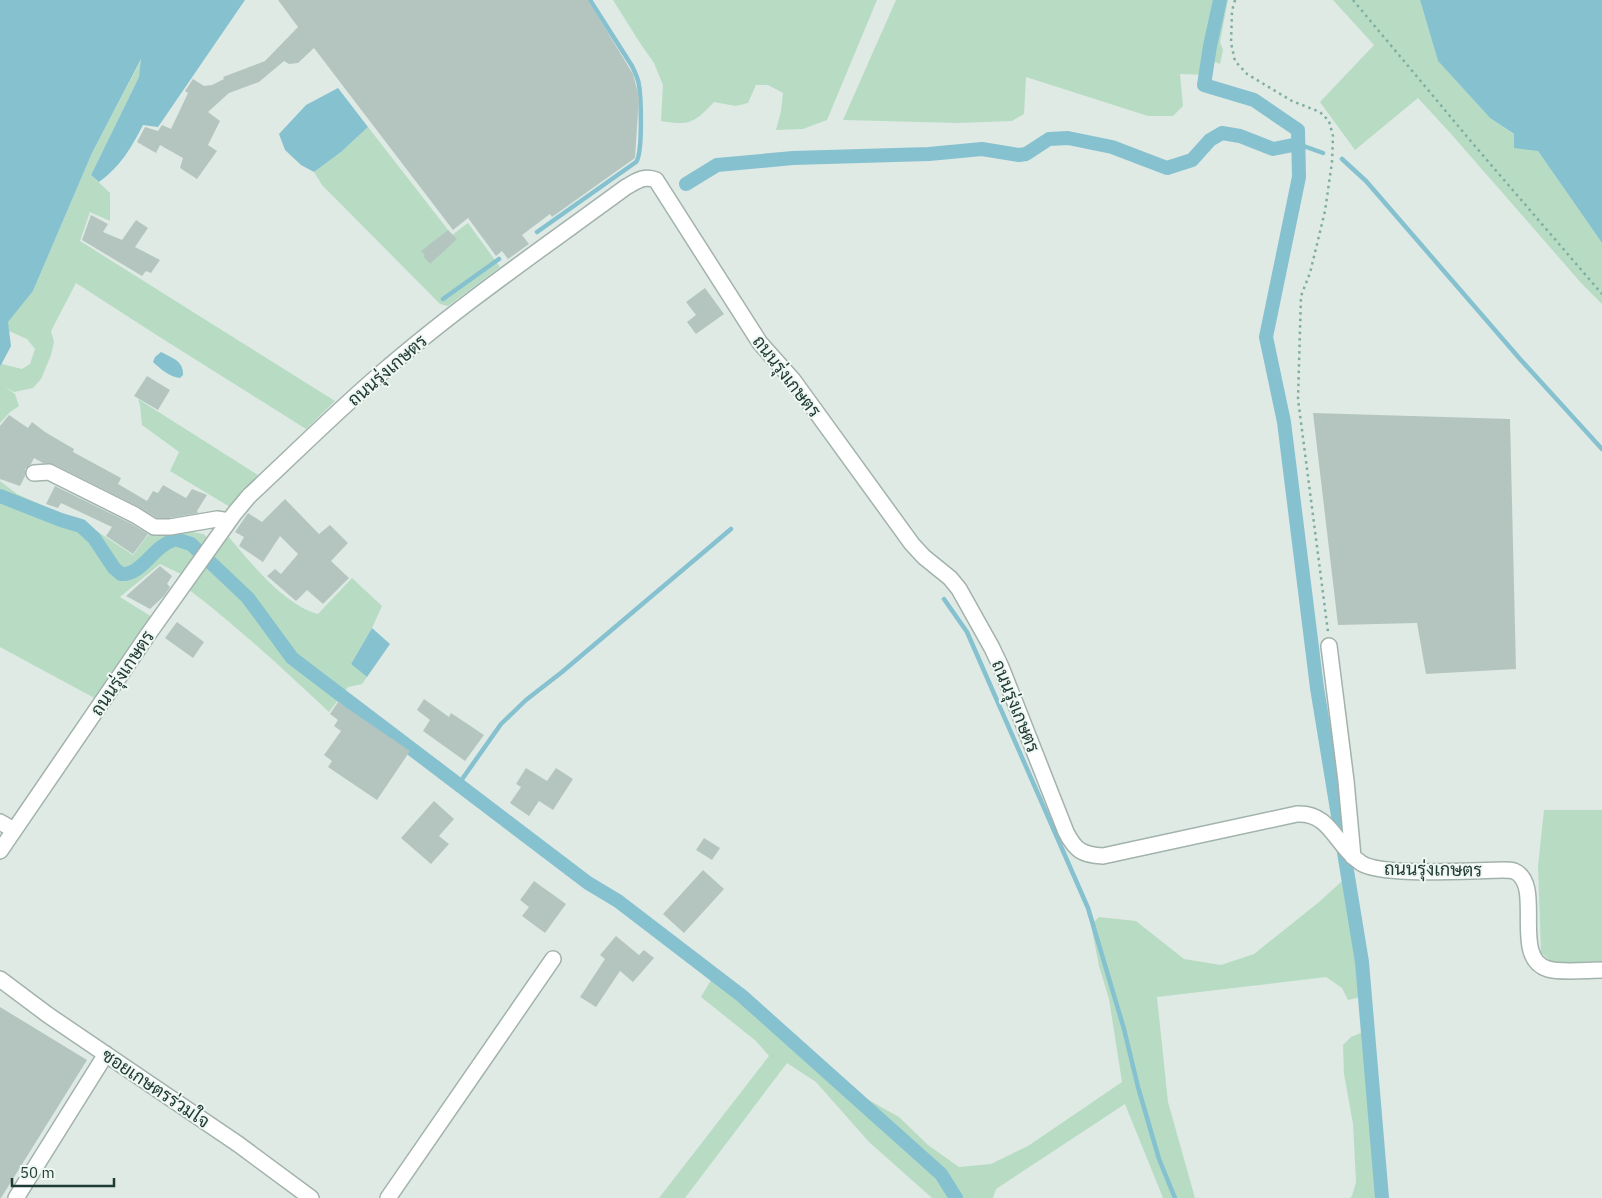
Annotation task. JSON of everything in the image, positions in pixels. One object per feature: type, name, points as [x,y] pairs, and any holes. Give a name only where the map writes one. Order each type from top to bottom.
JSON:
[{"type":"street","name":"ถนนรุ่งเกษตร","points":[[0,851],[147,636],[211,545],[249,496],[379,375],[410,349],[490,286],[626,187],[642,178],[650,177],[656,180],[760,343],[793,380],[912,544],[924,557],[950,578],[959,589],[1001,667],[1072,844],[1082,852],[1103,856],[1288,816],[1308,814],[1319,818],[1328,826],[1340,844],[1363,865],[1377,869],[1397,871],[1514,871],[1522,878],[1526,887],[1531,954],[1537,963],[1548,969],[1574,971],[1602,970]]},
{"type":"street","points":[[34,473],[49,472],[135,515],[154,527],[170,527],[217,519],[229,521]]},
{"type":"street","points":[[1330,646],[1353,857]]},
{"type":"street","points":[[0,822],[14,830]]},
{"type":"street","points":[[388,1198],[553,959]]},
{"type":"street","name":"ซอยเกษตรร่วมใจ","points":[[0,979],[238,1144],[311,1198]]},
{"type":"street","points":[[16,1198],[106,1054]]},
{"type":"path","points":[[1235,0],[1232,10],[1231,43],[1235,61],[1247,74],[1292,101],[1320,112],[1328,121],[1333,136],[1332,162],[1325,211],[1310,273],[1301,296],[1298,399],[1330,646]]},
{"type":"path","points":[[1353,0],[1602,294]]},
{"type":"green space","points":[[613,0],[877,0],[827,120],[803,129],[776,130],[783,93],[768,85],[756,85],[748,103],[736,106],[714,102],[701,115],[691,121],[679,123],[661,121],[663,85],[654,63]]},
{"type":"green space","points":[[896,0],[1228,0],[1220,42],[1223,50],[1220,64],[1215,62],[1210,75],[1180,74],[1183,106],[1173,116],[1148,116],[1026,77],[1024,114],[1012,121],[957,123],[843,120]]},
{"type":"green space","points":[[1333,0],[1420,0],[1438,61],[1490,118],[1538,151],[1602,243],[1602,304],[1582,284],[1418,98],[1355,150],[1320,102],[1374,45]]},
{"type":"green space","points":[[142,58],[139,77],[91,175],[110,193],[110,221],[90,212],[80,241],[335,401],[306,429],[76,283],[51,331],[54,342],[41,379],[33,388],[14,392],[5,387],[15,394],[19,406],[10,412],[0,423],[0,367],[2,364],[22,369],[30,364],[35,349],[27,339],[9,331],[7,322],[33,291],[92,153]]},
{"type":"green space","points":[[368,127],[452,235],[468,223],[500,267],[448,306],[440,304],[322,185],[314,172],[341,152]]},
{"type":"green space","points":[[138,399],[258,475],[230,507],[170,471],[179,452],[142,425]]},
{"type":"green space","points":[[0,481],[17,494],[92,528],[133,555],[146,538],[156,531],[177,530],[204,534],[208,540],[181,574],[160,564],[120,597],[152,617],[98,700],[0,647]]},
{"type":"green space","points":[[228,536],[268,581],[293,602],[305,609],[318,614],[352,578],[382,606],[372,628],[351,664],[367,677],[362,684],[348,687],[329,712],[242,633],[188,589]]},
{"type":"green space","points":[[1544,810],[1602,810],[1602,961],[1552,963],[1541,952],[1538,866]]},
{"type":"green space","points":[[1352,872],[1366,996],[1348,1000],[1342,988],[1326,977],[1157,997],[1168,1102],[1195,1198],[1163,1198],[1125,1104],[996,1189],[993,1198],[932,1198],[869,1142],[816,1082],[787,1063],[685,1198],[659,1198],[769,1056],[756,1041],[701,997],[711,980],[851,1090],[899,1117],[928,1145],[959,1167],[991,1164],[1028,1146],[1122,1082],[1109,999],[1099,966],[1091,925],[1099,917],[1136,921],[1184,959],[1221,965],[1254,954],[1319,902]]},
{"type":"green space","points":[[1370,1029],[1387,1198],[1350,1198],[1356,1182],[1353,1124],[1344,1074],[1343,1045],[1351,1037]]},
{"type":"water","points":[[0,0],[245,0],[158,127],[143,125],[125,156],[99,182],[91,175],[139,77],[141,59],[92,153],[33,291],[8,322],[11,346],[0,367]]},
{"type":"water","points":[[1420,0],[1602,0],[1602,243],[1538,151],[1514,148],[1514,134],[1490,118],[1438,61]]},
{"type":"water","points":[[338,88],[368,127],[341,152],[314,172],[301,165],[285,150],[279,134],[306,105]]},
{"type":"water","points":[[161,352],[173,358],[182,366],[183,375],[180,378],[162,370],[153,362],[155,357]]},
{"type":"water","points":[[372,628],[390,644],[367,677],[351,664]]},
{"type":"building","points":[[278,0],[588,0],[633,74],[639,97],[635,158],[552,217],[550,214],[522,235],[529,244],[508,259],[502,251],[496,256],[468,218],[453,230],[314,48],[298,63],[289,64],[284,61],[259,82],[229,93],[208,112],[220,121],[208,145],[217,151],[197,179],[180,168],[183,158],[160,145],[156,153],[137,142],[145,127],[158,131],[162,125],[171,129],[188,93],[185,91],[193,79],[204,86],[212,85],[224,79],[223,77],[265,61],[298,27]]},
{"type":"building","points":[[91,215],[108,224],[103,232],[122,240],[136,220],[148,228],[135,247],[160,260],[151,273],[146,271],[142,276],[82,240]]},
{"type":"building","points":[[448,230],[457,239],[430,264],[421,251]]},
{"type":"building","points":[[705,288],[724,314],[696,334],[687,322],[696,315],[686,302]]},
{"type":"building","points":[[147,376],[170,390],[158,410],[134,396]]},
{"type":"building","points":[[1313,413],[1510,419],[1516,669],[1426,674],[1417,623],[1338,625]]},
{"type":"building","points":[[9,415],[28,428],[32,422],[74,449],[73,452],[121,478],[118,484],[147,501],[153,491],[158,493],[163,485],[186,498],[192,489],[207,495],[197,511],[198,513],[157,518],[53,464],[43,463],[34,458],[25,469],[25,476],[20,486],[0,479],[0,426]]},
{"type":"building","points":[[55,486],[130,523],[148,534],[133,554],[106,536],[112,527],[61,503],[58,508],[46,504]]},
{"type":"building","points":[[285,499],[319,534],[330,525],[348,543],[331,561],[349,578],[323,604],[307,590],[296,601],[267,576],[275,569],[281,574],[298,554],[280,536],[263,562],[239,546],[244,537],[235,532],[248,513],[262,522]]},
{"type":"building","points":[[160,566],[172,576],[167,584],[170,587],[164,596],[150,609],[126,596]]},
{"type":"building","points":[[177,622],[204,642],[193,658],[165,638]]},
{"type":"building","points":[[424,699],[449,717],[451,713],[484,735],[465,761],[423,731],[430,720],[417,710]]},
{"type":"building","points":[[338,702],[410,751],[377,800],[328,767],[332,761],[324,755],[341,731],[334,726],[338,720],[330,714]]},
{"type":"building","points":[[526,768],[547,781],[556,768],[573,779],[553,810],[539,801],[529,816],[510,803],[521,787],[516,784]]},
{"type":"building","points":[[434,801],[454,819],[439,836],[449,844],[431,864],[401,838]]},
{"type":"building","points":[[704,838],[720,848],[712,860],[696,850]]},
{"type":"building","points":[[703,870],[724,889],[684,933],[663,914]]},
{"type":"building","points":[[534,881],[566,904],[545,933],[522,916],[529,907],[520,900]]},
{"type":"building","points":[[616,936],[639,955],[644,950],[654,958],[633,982],[620,971],[596,1007],[580,997],[605,959],[600,955]]},
{"type":"building","points":[[0,1007],[87,1060],[1,1198],[0,1198]]},
{"type":"waterway","points":[[537,232],[636,162],[638,157],[641,125],[638,80],[632,66],[590,0]]},
{"type":"waterway","points":[[1220,0],[1204,85],[1254,100],[1298,130],[1299,177],[1266,337],[1284,422],[1317,688],[1362,962],[1382,1198]]},
{"type":"waterway","points":[[686,184],[717,165],[793,158],[929,154],[982,149],[1019,155],[1026,154],[1049,139],[1068,138],[1112,147],[1167,168],[1192,160],[1210,140],[1222,133],[1240,136],[1273,149],[1298,144]]},
{"type":"waterway","points":[[1298,144],[1323,153]]},
{"type":"waterway","points":[[1342,159],[1366,181],[1520,359],[1602,449]]},
{"type":"waterway","points":[[443,299],[499,259]]},
{"type":"waterway","points":[[0,496],[81,526],[94,538],[114,568],[121,574],[138,568],[161,547],[175,539],[191,544],[248,598],[292,658],[588,883],[618,901],[742,996],[941,1174],[956,1198]]},
{"type":"waterway","points":[[458,785],[501,724],[526,700],[562,672],[731,529]]},
{"type":"waterway","points":[[944,599],[967,632],[1088,908],[1124,1029],[1138,1087],[1159,1159],[1175,1198]]}]
